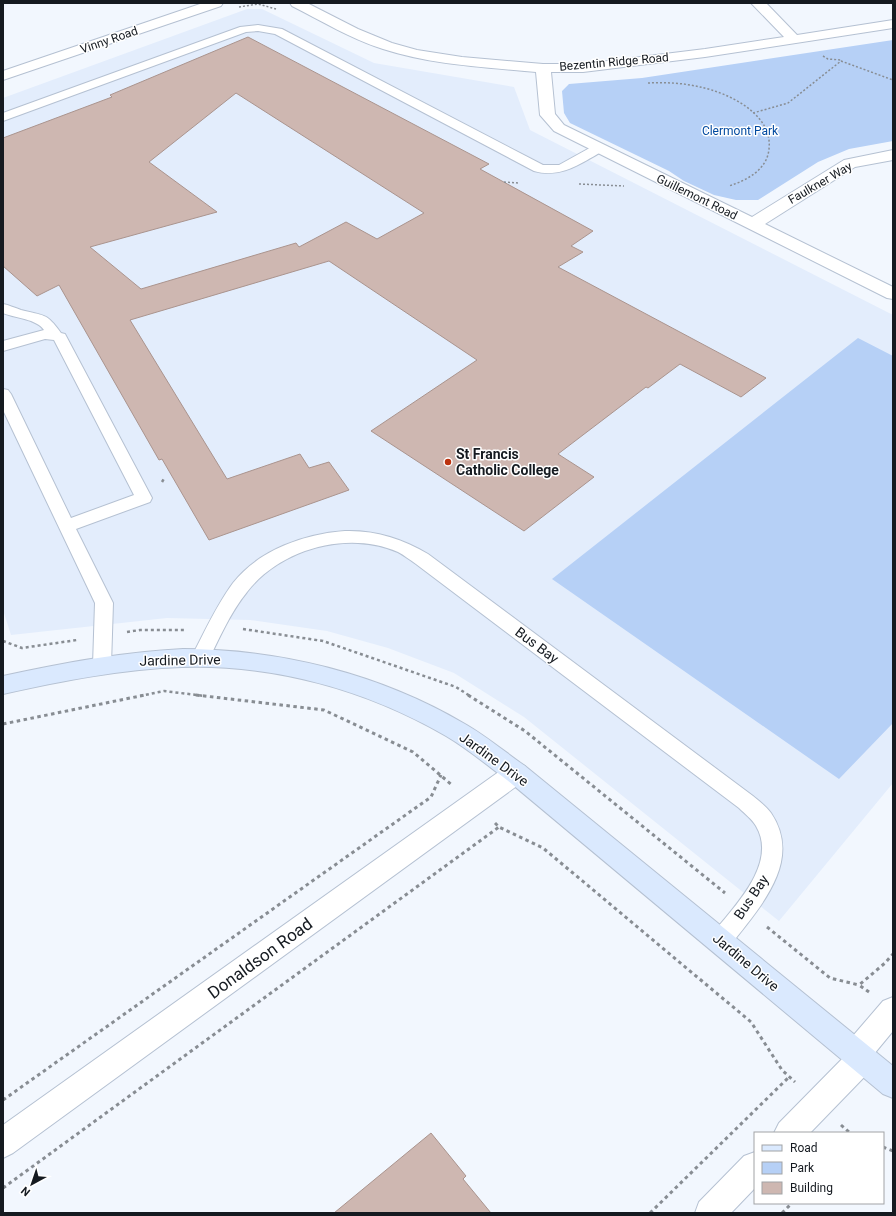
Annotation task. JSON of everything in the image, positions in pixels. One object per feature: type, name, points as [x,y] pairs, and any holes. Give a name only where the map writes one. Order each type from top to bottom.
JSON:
[{"type":"street","name":"Vinny Road","points":[[3,76],[216,3]]},
{"type":"street","name":"Bezentin Ridge Road","points":[[297,3],[353,32],[387,46],[416,54],[462,62],[543,68],[583,68],[626,63],[705,53],[893,24]]},
{"type":"street","points":[[758,3],[794,39]]},
{"type":"street","name":"Guillemont Road","points":[[543,68],[548,115],[559,128],[893,294]]},
{"type":"street","name":"Faulkner Way","points":[[752,224],[850,163],[893,156]]},
{"type":"street","name":"Jardine Drive","points":[[3,685],[49,674],[128,662],[200,658],[243,660],[292,667],[354,684],[414,709],[464,736],[516,773],[893,1084]]},
{"type":"street","name":"Donaldson Road","points":[[3,1143],[516,773]]},
{"type":"street","points":[[790,1132],[859,1056],[893,1010]]},
{"type":"street","points":[[710,1213],[754,1168]]},
{"type":"lane","points":[[3,118],[244,29],[258,28],[278,31],[543,170],[554,170],[566,166],[599,148]]},
{"type":"lane","points":[[3,308],[18,314],[34,316],[47,323],[56,336],[62,341],[144,498],[66,526]]},
{"type":"lane","points":[[3,346],[45,334],[56,336]]},
{"type":"lane","points":[[3,394],[104,603],[102,665]]},
{"type":"lane","name":"Bus Bay","points":[[200,658],[236,593],[249,577],[265,564],[291,550],[316,542],[344,537],[372,539],[400,546],[422,559],[740,797],[765,821],[773,838],[774,855],[767,876],[720,940]]},
{"type":"path","points":[[753,113],[788,102],[841,61],[893,80]]},
{"type":"path","points":[[645,83],[664,82],[708,89],[744,104],[764,122],[771,144],[765,164],[751,176],[726,187]]},
{"type":"path","points":[[162,484],[164,477]]},
{"type":"path","points":[[126,628],[128,662]]},
{"type":"path","points":[[3,1100],[431,797],[441,775]]},
{"type":"path","points":[[3,1188],[499,827]]},
{"type":"path","points":[[870,993],[859,985],[885,963],[893,954]]},
{"type":"path","points":[[650,1213],[789,1077]]},
{"type":"path","points":[[782,1213],[791,1204]]},
{"type":"shaded area","name":"St Francis Catholic College","points":[[247,9],[262,9],[374,63],[514,87],[530,130],[893,315],[893,783],[779,921],[524,717],[454,673],[388,648],[327,631],[250,620],[167,618],[11,635],[3,610],[3,98]]},
{"type":"green space","name":"Clermont Park","points":[[893,40],[893,141],[849,149],[818,162],[758,200],[736,200],[714,195],[684,181],[669,171],[570,123],[564,113],[562,91],[569,84],[642,78]]},
{"type":"green space","points":[[858,338],[893,356],[893,723],[839,779],[552,579]]},
{"type":"building","points":[[248,37],[489,164],[480,169],[593,231],[571,246],[583,252],[558,267],[766,378],[741,397],[680,364],[648,388],[646,387],[558,454],[594,477],[524,531],[371,431],[477,360],[329,261],[130,320],[227,479],[300,454],[309,468],[329,462],[349,490],[209,540],[162,459],[159,460],[59,285],[37,296],[3,266],[3,138],[112,97],[110,95]],"holes":[[[236,93],[424,213],[377,239],[346,222],[299,247],[296,243],[141,289],[90,247],[217,212],[149,162]]]},
{"type":"building","points":[[431,1133],[466,1176],[463,1179],[491,1213],[334,1213]]},
{"type":"place","name":"St Francis Catholic College","points":[[448,462]]}]
